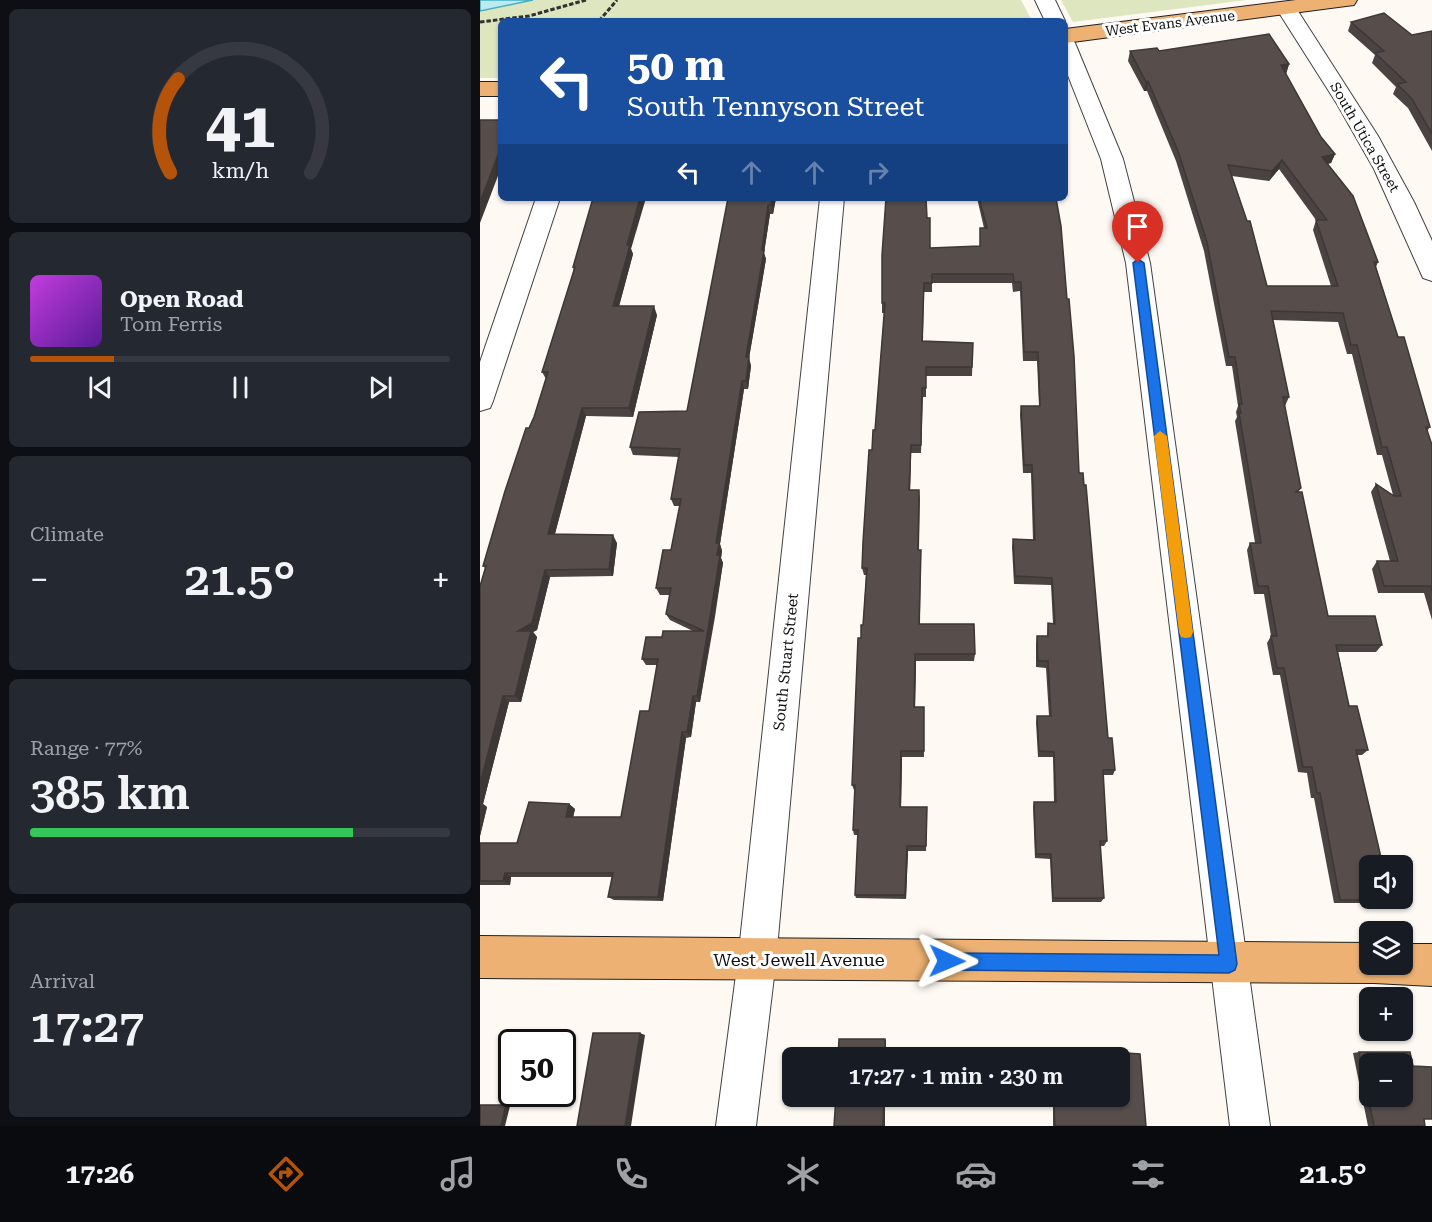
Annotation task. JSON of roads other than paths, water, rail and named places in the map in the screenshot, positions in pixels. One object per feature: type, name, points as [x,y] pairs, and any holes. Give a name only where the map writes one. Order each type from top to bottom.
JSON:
[{"type":"main road","name":"West Evans Avenue","points":[[1068,36],[1346,0]]},
{"type":"main road","points":[[480,89],[498,89]]},
{"type":"main road","name":"West Jewell Avenue","points":[[480,957],[1359,964]]},
{"type":"main road","points":[[1413,965],[1432,965]]},
{"type":"street","points":[[1045,0],[1054,18]]},
{"type":"street","name":"South Utica Street","points":[[1286,8],[1372,141],[1416,227],[1432,272]]},
{"type":"street","points":[[1068,51],[1112,159],[1138,263],[1250,1126]]},
{"type":"street","points":[[480,401],[547,201]]},
{"type":"street","name":"South Stuart Street","points":[[736,1126],[757,960],[832,201]]},
{"type":"water","points":[[480,0],[533,0],[480,11]]}]
